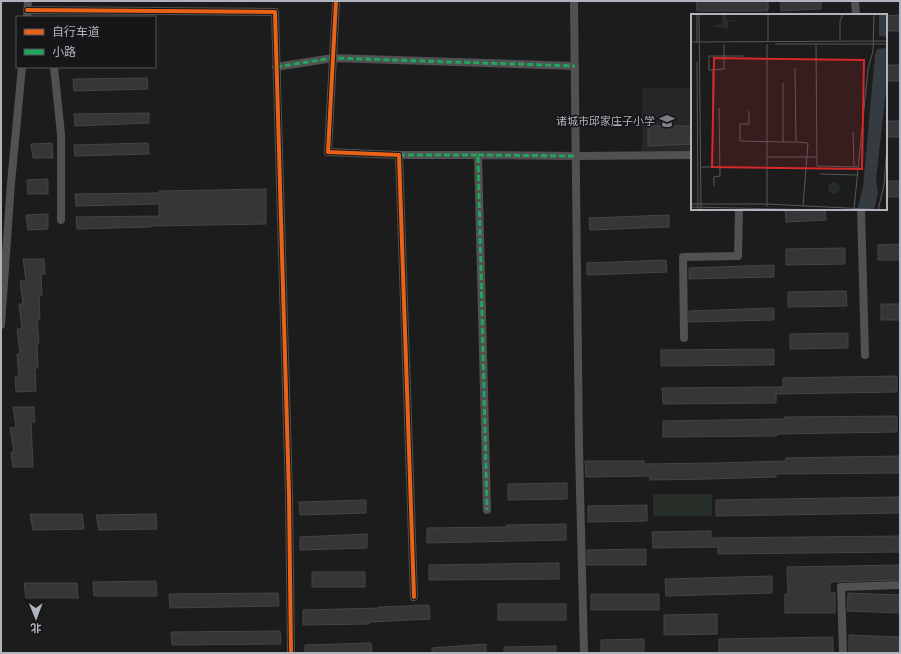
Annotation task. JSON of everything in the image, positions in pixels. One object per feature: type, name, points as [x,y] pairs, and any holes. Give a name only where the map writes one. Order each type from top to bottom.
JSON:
[{"type":"street","points":[[28,1],[27,14],[274,12],[289,487],[291,653]]},
{"type":"street","points":[[336,1],[328,152],[399,155],[691,155]]},
{"type":"street","points":[[574,1],[579,449],[584,653]]},
{"type":"street","points":[[855,1],[856,14]]},
{"type":"street","points":[[276,67],[333,58],[575,66]]},
{"type":"street","points":[[1,325],[11,183],[22,68]]},
{"type":"street","points":[[54,68],[61,134],[61,220]]},
{"type":"street","points":[[399,155],[414,597]]},
{"type":"street","points":[[478,155],[487,510]]},
{"type":"street","points":[[684,338],[682,257],[738,256],[739,210]]},
{"type":"street","points":[[861,210],[865,355]]},
{"type":"street","points":[[843,653],[841,587],[899,586],[900,584]]},
{"type":"shaded area","name":"诸城市邱家庄子小学","points":[[642,88],[691,88],[691,153],[642,153]]},
{"type":"shaded area","points":[[653,494],[712,494],[712,516],[653,516]]},
{"type":"building","points":[[696,1],[768,1],[768,11],[697,11]]},
{"type":"building","points":[[780,1],[821,1],[821,9],[781,11]]},
{"type":"building","points":[[900,15],[900,31],[887,31],[887,16]]},
{"type":"building","points":[[887,65],[900,65],[900,81],[887,81]]},
{"type":"building","points":[[147,78],[148,89],[74,91],[73,79]]},
{"type":"building","points":[[149,113],[149,123],[75,126],[74,114]]},
{"type":"building","points":[[887,121],[900,121],[900,137],[887,137]]},
{"type":"building","points":[[648,126],[691,126],[691,144],[648,146]]},
{"type":"building","points":[[52,143],[53,158],[33,158],[31,144]]},
{"type":"building","points":[[148,143],[149,154],[75,156],[74,145]]},
{"type":"building","points":[[48,179],[48,194],[28,194],[27,180]]},
{"type":"building","points":[[887,181],[900,181],[900,197],[887,197]]},
{"type":"building","points":[[266,189],[266,224],[77,229],[76,217],[159,216],[159,204],[76,206],[75,194]]},
{"type":"building","points":[[785,210],[825,210],[826,220],[786,222]]},
{"type":"building","points":[[48,214],[48,229],[28,230],[26,215]]},
{"type":"building","points":[[669,215],[669,227],[590,230],[589,218]]},
{"type":"building","points":[[900,244],[900,260],[878,260],[878,245]]},
{"type":"building","points":[[845,248],[845,264],[786,265],[786,249]]},
{"type":"building","points":[[23,259],[44,259],[45,274],[41,274],[42,295],[39,295],[40,319],[37,319],[39,343],[37,343],[38,368],[35,368],[36,391],[16,392],[15,377],[19,377],[17,354],[20,354],[17,329],[22,329],[19,304],[23,304],[20,281],[26,281]]},
{"type":"building","points":[[666,260],[667,272],[587,275],[587,263]]},
{"type":"building","points":[[774,265],[774,277],[689,279],[689,268]]},
{"type":"building","points":[[846,291],[847,306],[788,307],[788,292]]},
{"type":"building","points":[[881,304],[900,304],[900,320],[881,320]]},
{"type":"building","points":[[774,308],[774,320],[689,322],[689,311]]},
{"type":"building","points":[[848,333],[848,348],[790,349],[790,334]]},
{"type":"building","points":[[774,349],[774,365],[661,366],[661,350]]},
{"type":"building","points":[[897,376],[897,392],[776,394],[776,403],[663,404],[662,388],[783,387],[783,378]]},
{"type":"building","points":[[13,407],[34,407],[35,422],[31,422],[33,467],[13,467],[11,452],[14,452],[10,428],[16,427]]},
{"type":"building","points":[[897,416],[897,432],[777,434],[777,436],[663,437],[663,421],[784,419],[784,417]]},
{"type":"building","points":[[899,456],[899,473],[776,474],[776,477],[650,480],[650,476],[586,477],[585,461],[644,461],[644,464],[717,463],[786,461],[786,458]]},
{"type":"building","points":[[567,483],[567,499],[508,500],[508,484]]},
{"type":"building","points":[[899,497],[900,513],[716,516],[716,500]]},
{"type":"building","points":[[366,500],[366,513],[300,515],[299,502]]},
{"type":"building","points":[[647,505],[647,521],[588,522],[588,506]]},
{"type":"building","points":[[30,514],[82,514],[84,529],[33,530]]},
{"type":"building","points":[[156,514],[157,529],[99,530],[96,515]]},
{"type":"building","points":[[566,524],[566,540],[427,543],[427,528],[507,527],[507,525]]},
{"type":"building","points":[[711,531],[711,538],[900,536],[900,552],[718,554],[718,547],[653,548],[652,532]]},
{"type":"building","points":[[367,534],[367,548],[300,550],[300,537]]},
{"type":"building","points":[[646,549],[646,565],[587,565],[587,550]]},
{"type":"building","points":[[559,563],[559,579],[429,580],[429,565]]},
{"type":"building","points":[[900,565],[900,579],[897,580],[830,582],[830,593],[835,593],[835,613],[785,613],[785,594],[788,594],[787,567]]},
{"type":"building","points":[[312,572],[365,572],[365,587],[312,587]]},
{"type":"building","points":[[772,576],[772,593],[666,596],[665,579]]},
{"type":"building","points":[[156,581],[157,596],[94,596],[93,582]]},
{"type":"building","points":[[24,583],[77,583],[78,598],[26,598]]},
{"type":"building","points":[[278,593],[279,606],[170,608],[169,594]]},
{"type":"building","points":[[848,593],[900,595],[900,613],[847,611]]},
{"type":"building","points":[[591,594],[659,594],[659,610],[591,610]]},
{"type":"building","points":[[498,604],[566,604],[566,620],[498,620]]},
{"type":"building","points":[[429,605],[430,619],[369,622],[369,624],[303,625],[303,610]]},
{"type":"building","points":[[717,614],[717,634],[664,635],[664,615]]},
{"type":"building","points":[[280,631],[281,644],[172,645],[171,632]]},
{"type":"building","points":[[849,635],[900,637],[900,653],[849,653]]},
{"type":"building","points":[[833,637],[833,653],[719,653],[719,639]]},
{"type":"building","points":[[644,639],[644,653],[601,653],[601,640]]},
{"type":"building","points":[[371,643],[372,653],[305,653],[305,645]]},
{"type":"building","points":[[486,644],[486,653],[432,653],[432,648]]},
{"type":"building","points":[[556,646],[556,653],[504,653],[504,647]]},
{"type":"marked path","points":[[276,67],[333,58],[575,66]]},
{"type":"marked path","points":[[399,155],[478,155],[487,510]]},
{"type":"marked path","points":[[478,155],[576,156]]},
{"type":"cycle path","points":[[336,1],[328,152],[399,155],[414,597]]},
{"type":"cycle path","points":[[27,10],[275,12],[289,495],[291,653]]},
{"type":"place","name":"诸城市邱家庄子小学","points":[[667,121]]}]
